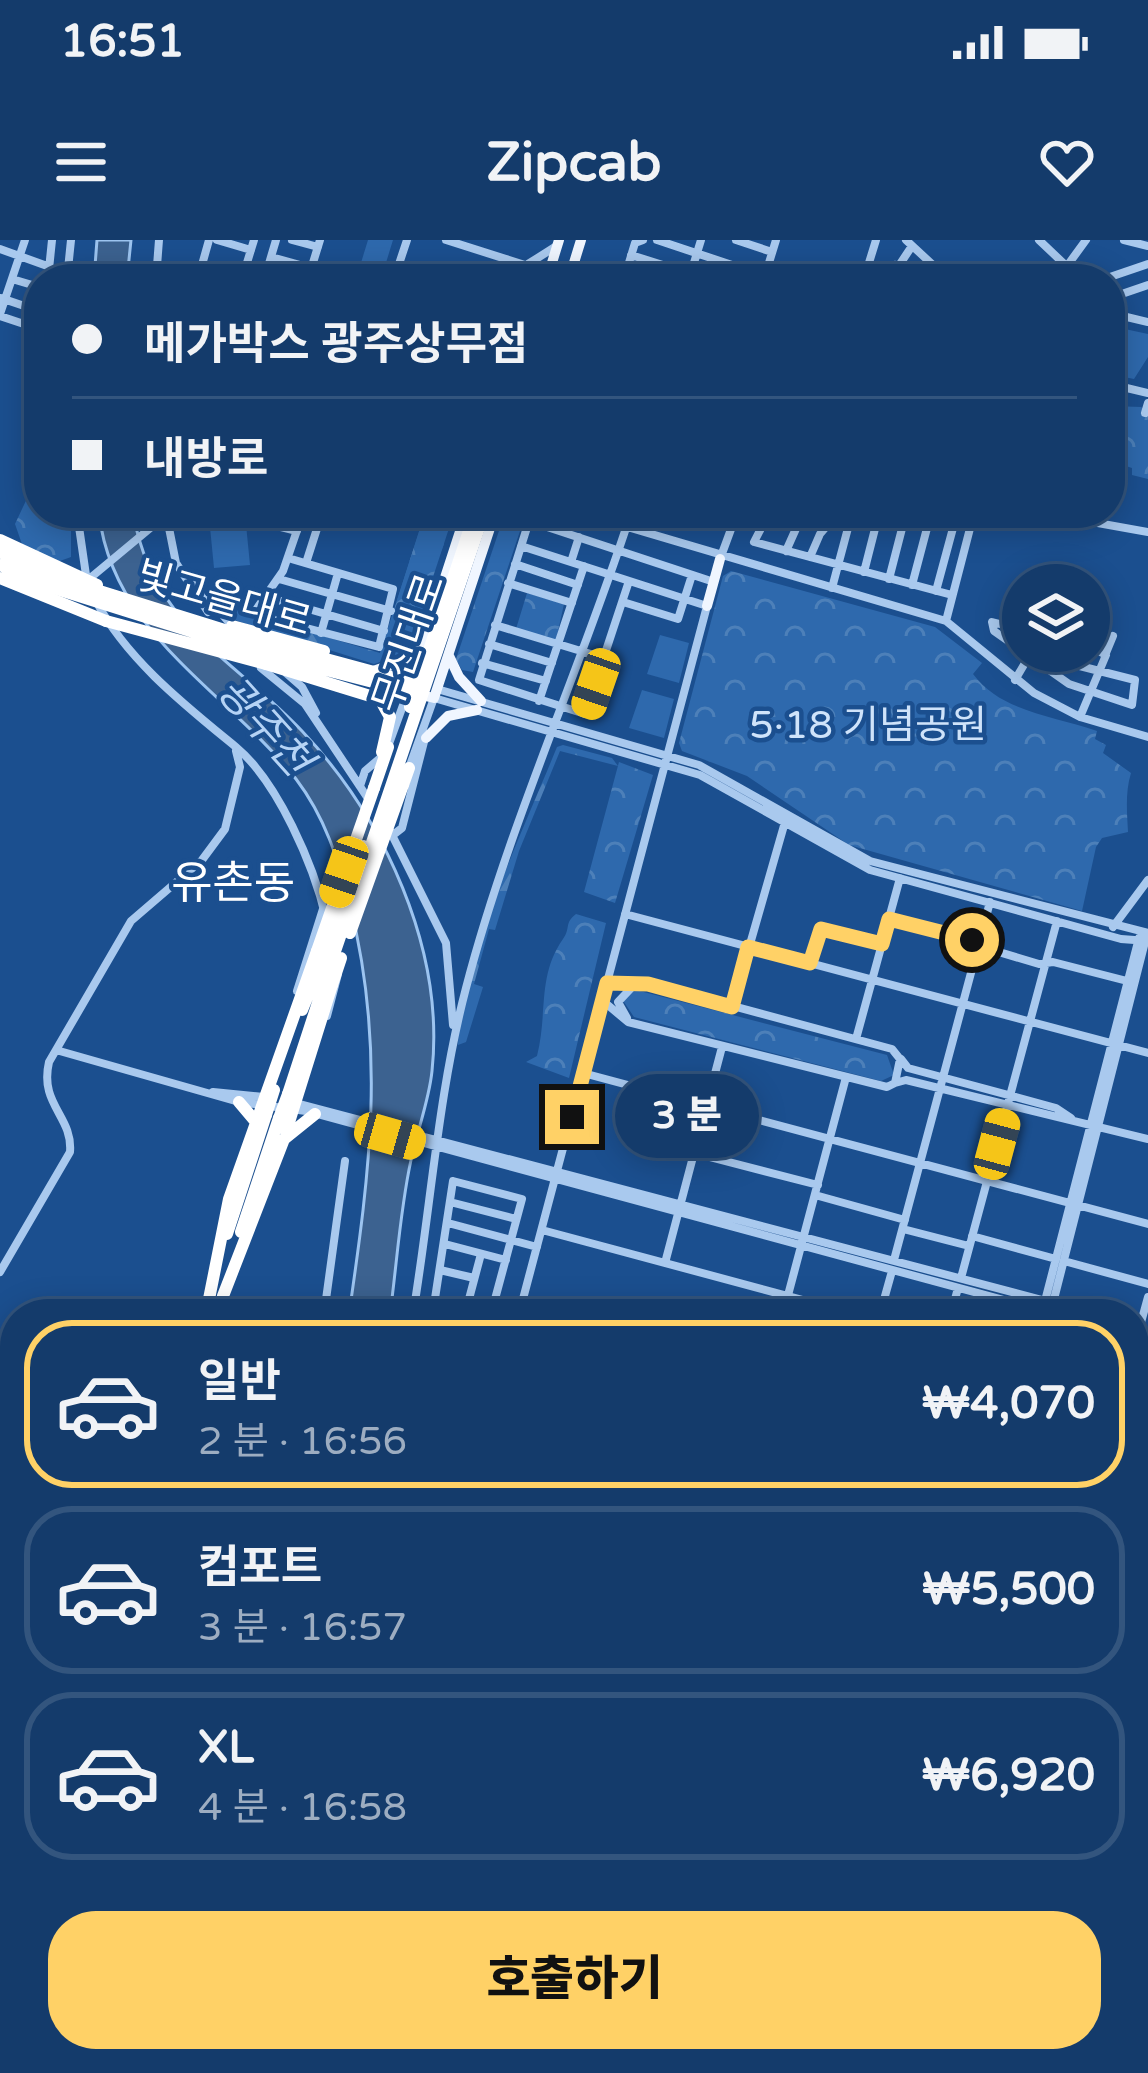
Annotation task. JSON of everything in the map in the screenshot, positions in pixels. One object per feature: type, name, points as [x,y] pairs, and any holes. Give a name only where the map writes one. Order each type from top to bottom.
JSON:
[{"type":"highway","name":"무진대로","points":[[377,789],[465,528]]},
{"type":"highway","name":"무진대로","points":[[377,789],[478,528]]},
{"type":"highway","points":[[0,540],[71,591],[65,605]]},
{"type":"highway","name":"빛고을대로","points":[[0,553],[266,659],[409,687]]},
{"type":"highway","name":"빛고을대로","points":[[0,566],[50,576]]},
{"type":"highway","points":[[50,576],[94,580],[339,655],[357,667]]},
{"type":"highway","points":[[0,578],[106,621],[266,659],[374,696],[388,711],[377,789],[328,967],[308,1034],[273,1102]]},
{"type":"highway","name":"빛고을대로","points":[[266,659],[357,667],[409,687]]},
{"type":"highway","points":[[310,666],[384,699],[393,722],[382,755]]},
{"type":"highway","points":[[222,1299],[273,1102],[410,768]]},
{"type":"highway","points":[[210,1299],[224,1241],[303,1006],[328,967]]},
{"type":"highway","points":[[284,1138],[273,1102],[328,967]]},
{"type":"highway","points":[[223,1296],[284,1138],[315,1114]]},
{"type":"main road","name":"무진대로","points":[[409,687],[464,528]]},
{"type":"main road","name":"무진대로","points":[[436,693],[490,528]]},
{"type":"main road","points":[[707,606],[720,559]]},
{"type":"main road","points":[[372,671],[412,656],[429,622]]},
{"type":"main road","points":[[422,645],[430,661],[443,660],[448,653],[479,706],[448,716],[424,734]]},
{"type":"main road","name":"빛고을대로","points":[[409,687],[436,693]]},
{"type":"street","points":[[0,315],[26,240]]},
{"type":"street","points":[[213,240],[253,245]]},
{"type":"street","points":[[269,264],[276,240]]},
{"type":"street","points":[[292,240],[319,244]]},
{"type":"street","points":[[446,240],[523,264]]},
{"type":"street","points":[[629,264],[635,243],[643,240]]},
{"type":"street","points":[[657,240],[728,264]]},
{"type":"street","points":[[694,264],[701,240]]},
{"type":"street","points":[[736,240],[772,252]]},
{"type":"street","points":[[768,264],[776,240]]},
{"type":"street","points":[[1124,240],[1144,243]]},
{"type":"street","points":[[527,264],[559,242]]},
{"type":"street","points":[[1044,242],[1065,264]]},
{"type":"street","points":[[909,243],[932,264]]},
{"type":"street","points":[[0,249],[44,264]]},
{"type":"street","points":[[632,255],[657,264]]},
{"type":"street","points":[[271,257],[287,264]]},
{"type":"street","points":[[1145,265],[1148,285]]},
{"type":"street","points":[[12,279],[24,283]]},
{"type":"street","points":[[1146,321],[1148,304]]},
{"type":"street","points":[[78,528],[106,621],[227,741],[285,812],[324,907],[328,967]]},
{"type":"street","points":[[94,580],[151,528]]},
{"type":"street","points":[[169,528],[176,563],[208,612]]},
{"type":"street","points":[[285,528],[297,531]]},
{"type":"street","points":[[289,558],[393,589],[391,611],[376,649],[253,614],[279,578],[298,528]]},
{"type":"street","points":[[306,563],[317,528]]},
{"type":"street","points":[[527,528],[478,674],[483,685],[585,714],[629,581]]},
{"type":"street","points":[[553,528],[714,582]]},
{"type":"street","points":[[415,1299],[435,1145],[465,990],[500,870],[565,708],[626,528],[946,621],[1015,680],[1080,717],[1148,737]]},
{"type":"street","points":[[720,559],[731,528]]},
{"type":"street","points":[[762,528],[754,542],[952,596]]},
{"type":"street","points":[[786,551],[796,528]]},
{"type":"street","points":[[810,557],[825,528]]},
{"type":"street","points":[[832,588],[848,528]]},
{"type":"street","points":[[864,572],[875,528]]},
{"type":"street","points":[[889,578],[902,528]]},
{"type":"street","points":[[912,585],[927,528]]},
{"type":"street","points":[[936,591],[953,528]]},
{"type":"street","points":[[946,621],[970,528]]},
{"type":"street","points":[[571,562],[579,537]]},
{"type":"street","points":[[50,576],[71,561],[80,540]]},
{"type":"street","points":[[521,546],[707,606],[523,1299]]},
{"type":"street","points":[[173,547],[232,626]]},
{"type":"street","points":[[515,564],[578,585]]},
{"type":"street","points":[[539,700],[584,566]]},
{"type":"street","points":[[321,633],[338,573]]},
{"type":"street","points":[[623,602],[678,619],[692,575]]},
{"type":"street","points":[[279,578],[391,611]]},
{"type":"street","points":[[508,583],[572,603]]},
{"type":"street","points":[[264,596],[384,631]]},
{"type":"street","points":[[495,625],[604,658]]},
{"type":"street","points":[[1110,644],[1113,636]]},
{"type":"street","points":[[489,644],[552,663]]},
{"type":"street","points":[[266,659],[302,687],[318,721]]},
{"type":"street","points":[[266,659],[377,789],[393,836],[449,954],[453,1042]]},
{"type":"street","points":[[482,664],[546,681]]},
{"type":"street","points":[[1015,680],[1020,672]]},
{"type":"street","points":[[1049,672],[1132,705],[1138,682],[1103,672]]},
{"type":"street","points":[[1080,717],[1099,672]]},
{"type":"street","points":[[382,755],[409,687]]},
{"type":"street","points":[[393,836],[402,828],[436,693],[728,777],[787,819],[848,853],[901,874],[1057,921],[1144,937]]},
{"type":"street","points":[[399,721],[414,717],[424,734]]},
{"type":"street","points":[[410,768],[424,734]]},
{"type":"street","points":[[0,1272],[70,1152],[70,1135],[45,1089],[56,1050],[131,921],[196,867],[225,829],[240,763],[227,741]]},
{"type":"street","points":[[732,1007],[787,819]]},
{"type":"street","points":[[856,1040],[901,874]]},
{"type":"street","points":[[901,874],[1144,937]]},
{"type":"street","points":[[1112,928],[1148,880]]},
{"type":"street","points":[[894,1260],[990,901]]},
{"type":"street","points":[[273,1102],[324,907]]},
{"type":"street","points":[[626,914],[1148,1053]]},
{"type":"street","points":[[889,919],[1010,956],[1139,985]]},
{"type":"street","points":[[956,1299],[1057,921]]},
{"type":"street","points":[[810,963],[821,929],[882,944]]},
{"type":"street","points":[[1051,1299],[1118,1045],[1139,985],[1144,937]]},
{"type":"street","points":[[612,966],[648,984],[892,1049],[908,1068],[1072,1119]]},
{"type":"street","points":[[607,983],[648,984]]},
{"type":"street","points":[[631,1023],[621,1013],[620,997],[630,985],[648,984]]},
{"type":"street","points":[[603,1000],[631,1023]]},
{"type":"street","points":[[597,1020],[631,1023],[845,1081],[879,1088],[895,1083],[940,1089],[1148,1139]]},
{"type":"street","points":[[665,1263],[722,1047]]},
{"type":"street","points":[[56,1050],[212,1093],[351,1121],[803,1241],[894,1260],[1012,1299]]},
{"type":"street","points":[[895,1083],[900,1058]]},
{"type":"street","points":[[583,1073],[1148,1224]]},
{"type":"street","points":[[787,1299],[845,1081]]},
{"type":"street","points":[[273,1102],[351,1121]]},
{"type":"street","points":[[694,1153],[755,1168],[935,1238],[1060,1260],[1148,1284]]},
{"type":"street","points":[[326,1299],[345,1160]]},
{"type":"street","points":[[435,1299],[453,1181],[522,1199]]},
{"type":"street","points":[[495,1299],[525,1188]]},
{"type":"street","points":[[450,1202],[516,1220]]},
{"type":"street","points":[[448,1223],[538,1247]]},
{"type":"street","points":[[542,1230],[799,1299]]},
{"type":"street","points":[[803,1241],[892,1271],[960,1283]]},
{"type":"street","points":[[445,1244],[506,1260]]},
{"type":"street","points":[[469,1299],[481,1254]]},
{"type":"street","points":[[440,1270],[474,1278]]},
{"type":"street","points":[[884,1299],[892,1271]]},
{"type":"green space","points":[[368,240],[393,240],[386,264],[361,264]]},
{"type":"green space","points":[[1125,329],[1148,334],[1148,357],[1134,379],[1125,377]]},
{"type":"green space","points":[[1125,406],[1141,407],[1148,412],[1148,479],[1132,475],[1132,468],[1125,466]]},
{"type":"green space","points":[[24,505],[24,528],[71,528],[71,557],[57,562],[23,547],[15,524]]},
{"type":"green space","points":[[210,528],[246,528],[250,565],[214,568]]},
{"type":"green space","points":[[420,528],[434,528],[444,544],[400,654],[374,664],[231,619],[236,610],[380,653]]},
{"type":"green space","points":[[420,528],[449,528],[410,647],[377,663]]},
{"type":"green space","points":[[500,528],[521,528],[473,672],[462,670],[456,659]]},
{"type":"green space","name":"5·18 기념공원","points":[[731,571],[935,627],[982,663],[973,674],[998,697],[1097,731],[1095,739],[1106,745],[1103,753],[1131,773],[1128,832],[1102,838],[1096,847],[1082,911],[849,845],[747,776],[682,751],[679,743],[723,576]]},
{"type":"green space","points":[[527,593],[564,604],[556,640],[516,629]]},
{"type":"green space","points":[[660,635],[689,643],[679,683],[647,674]]},
{"type":"green space","points":[[642,690],[674,699],[664,738],[629,728]]},
{"type":"green space","points":[[557,747],[612,758],[618,766],[560,751],[519,851],[495,930],[489,929],[474,984],[483,987],[466,1042],[458,1045],[482,936]]},
{"type":"green space","points":[[619,762],[653,775],[615,903],[584,892]]},
{"type":"green space","points":[[576,914],[606,923],[569,1078],[526,1062],[537,1056],[546,981]]},
{"type":"green space","points":[[632,989],[887,1055],[894,1075],[881,1081],[634,1017],[622,999]]},
{"type":"water","points":[[97,240],[131,240],[129,264],[95,264]]},
{"type":"water","name":"광주천","points":[[102,528],[137,528],[143,552],[176,612],[275,704],[332,766],[383,845],[403,888],[429,979],[434,1025],[432,1071],[407,1179],[392,1299],[351,1299],[371,1110],[368,1009],[350,905],[323,823],[296,779],[268,747],[149,627],[108,556]]},
{"type":"district","name":"유촌동","points":[[233,884]]},
{"type":"route","points":[[572,1117],[607,983],[648,984],[732,1007],[748,947],[810,963],[821,929],[882,944],[889,919],[972,940]]}]
